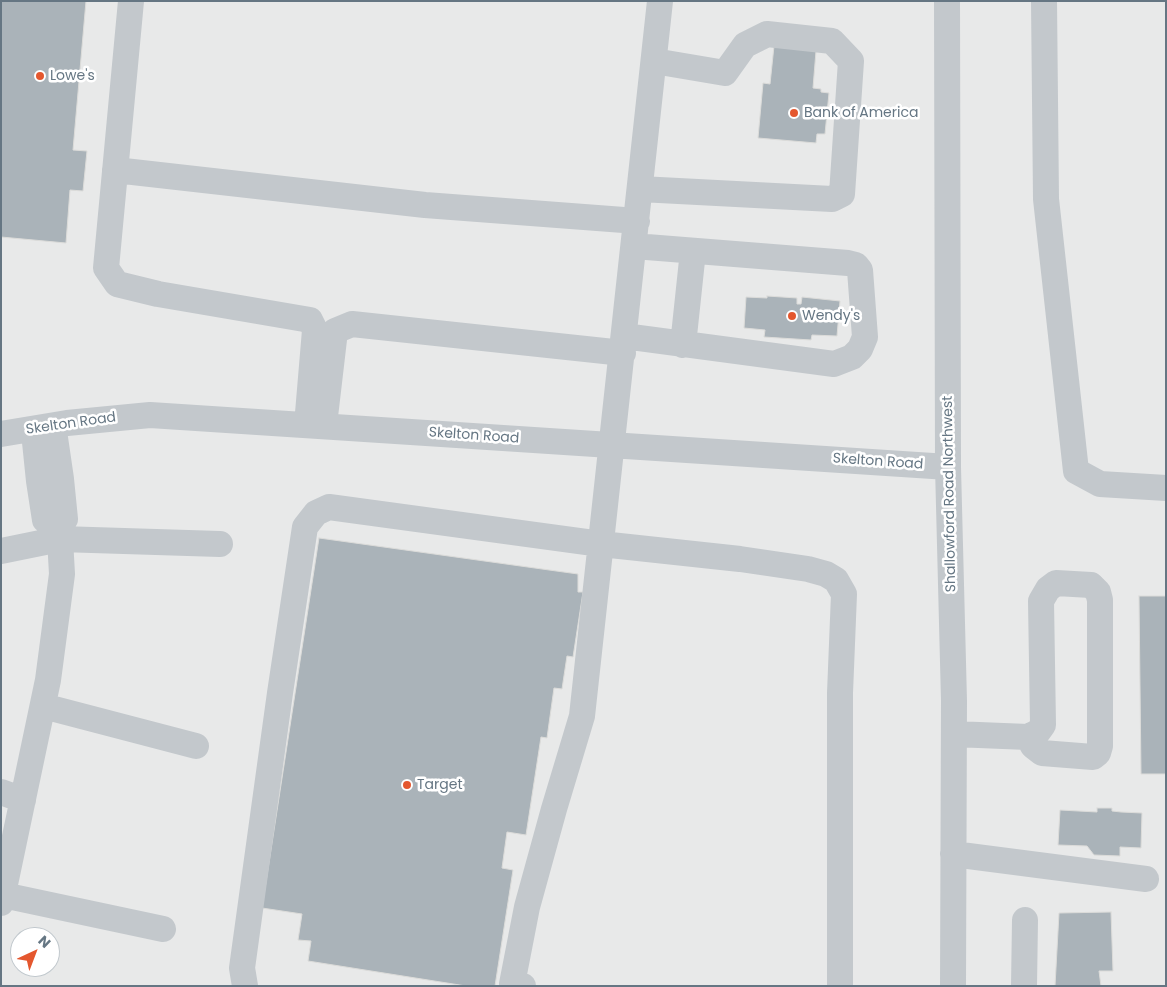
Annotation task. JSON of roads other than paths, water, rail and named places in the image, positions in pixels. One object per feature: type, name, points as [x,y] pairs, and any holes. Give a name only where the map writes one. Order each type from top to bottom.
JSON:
[{"type":"street","points":[[131,1],[106,268],[117,284],[158,294],[310,320],[352,324],[623,345],[683,345],[834,364],[852,357],[860,349],[865,337],[860,270],[856,265],[634,246]]},
{"type":"street","points":[[515,985],[527,907],[582,716],[660,1]]},
{"type":"street","name":"Shallowford Road Northwest","points":[[947,1],[948,466],[954,734],[953,986]]},
{"type":"street","points":[[1044,1],[1046,198],[1076,471],[1100,484],[1166,488]]},
{"type":"street","points":[[640,189],[832,199],[842,194],[851,61],[832,41],[767,34],[746,45],[726,73],[654,61]]},
{"type":"street","points":[[115,170],[424,205],[637,221]]},
{"type":"street","points":[[683,345],[693,251]]},
{"type":"street","points":[[310,320],[315,330],[315,426]]},
{"type":"street","points":[[315,426],[335,331],[352,324]]},
{"type":"street","name":"Skelton Road","points":[[1,434],[42,430],[81,421],[150,415],[948,466]]},
{"type":"street","points":[[42,430],[35,442],[50,480],[45,520],[58,533],[62,574],[43,706],[12,796],[2,899],[163,930]]},
{"type":"street","points":[[245,986],[242,968],[305,526],[316,513],[329,507],[602,544],[740,559],[808,569],[826,574],[836,580],[844,594],[840,678],[840,986]]},
{"type":"street","points":[[1,551],[58,533],[220,544]]},
{"type":"street","points":[[954,734],[1028,736],[1038,732],[1043,725],[1041,601],[1048,589],[1056,583],[1091,584],[1098,592],[1100,600],[1100,746],[1098,753],[1093,757],[1042,753],[1033,746],[1028,736]]},
{"type":"street","points":[[43,706],[196,746]]},
{"type":"street","points":[[953,854],[1146,880]]},
{"type":"street","points":[[1024,920],[1024,986]]},
{"type":"place","name":"Lowe's","points":[[40,76]]},
{"type":"place","name":"Bank of America","points":[[794,113]]},
{"type":"place","name":"Wendy's","points":[[792,316]]},
{"type":"place","name":"Target","points":[[407,785]]}]
